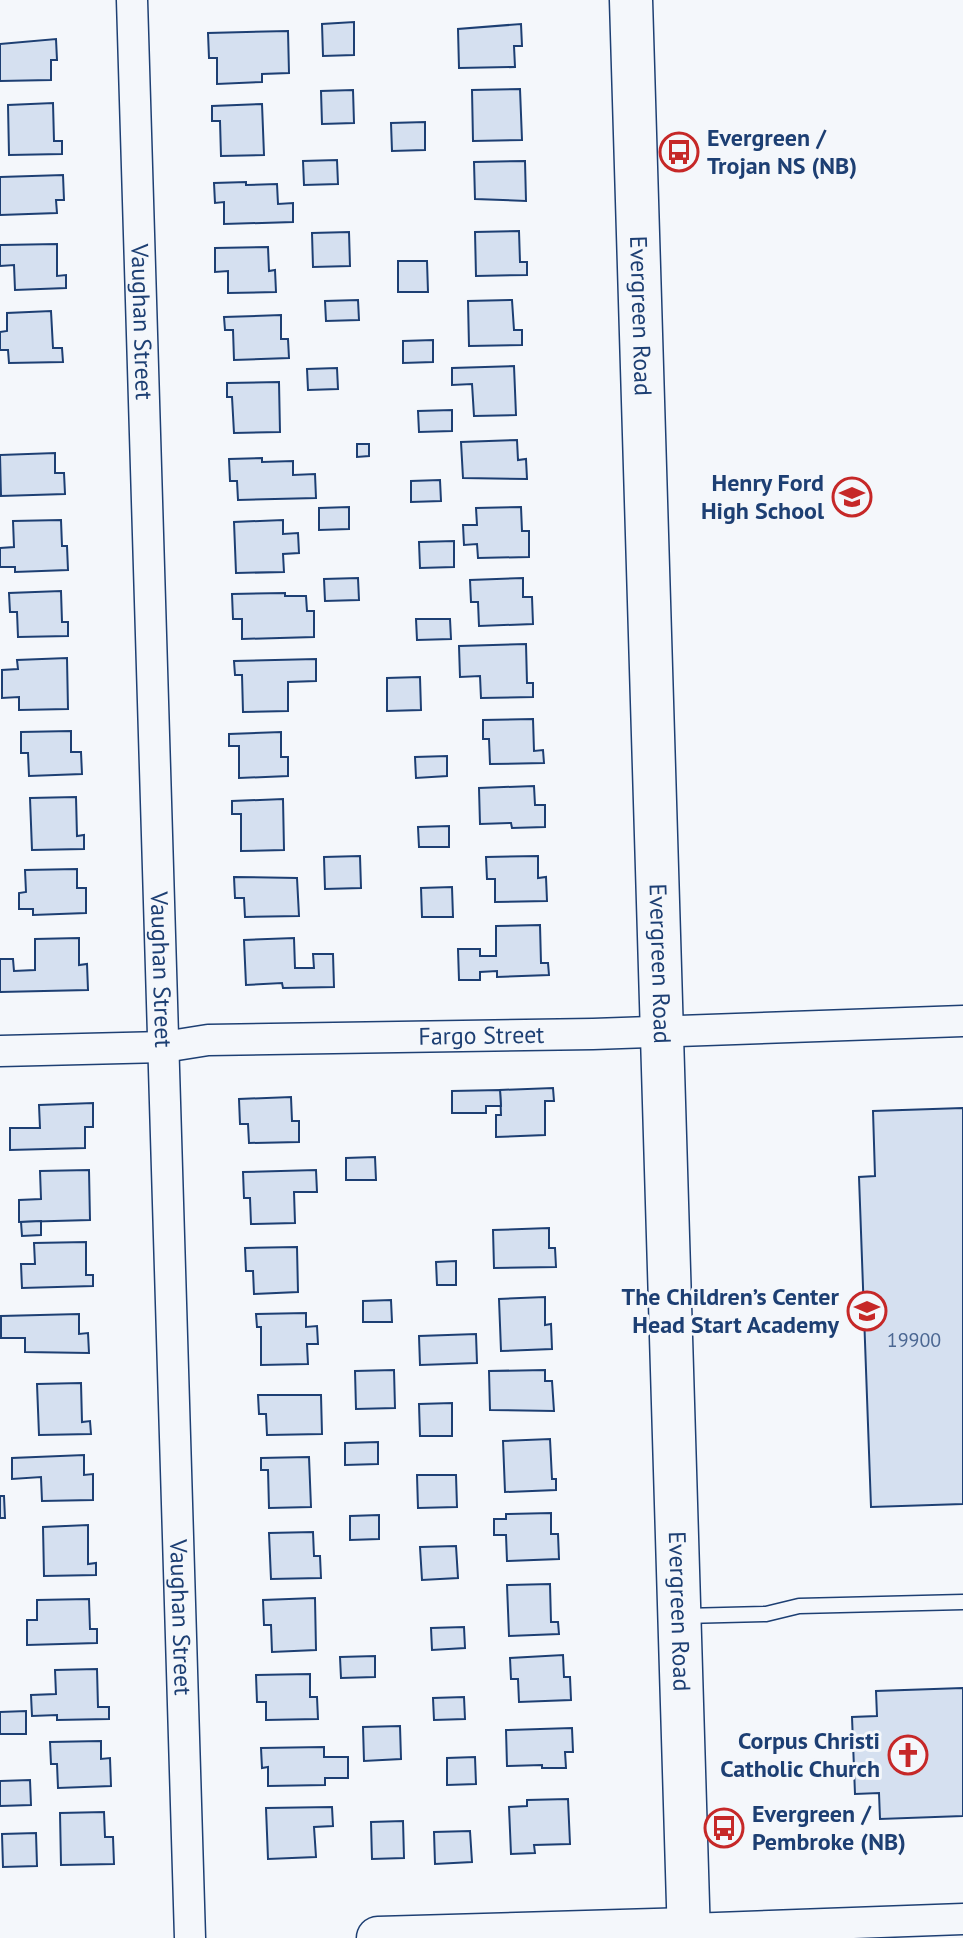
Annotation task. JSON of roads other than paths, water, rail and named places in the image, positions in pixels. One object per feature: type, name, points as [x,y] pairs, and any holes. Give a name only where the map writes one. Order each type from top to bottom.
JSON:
[{"type":"street","name":"Vaughan Street","points":[[132,0],[190,1938]]},
{"type":"street","name":"Evergreen Road","points":[[631,0],[689,1933]]},
{"type":"street","name":"Fargo Street","points":[[0,1051],[164,1047],[208,1040],[963,1021]]},
{"type":"street","points":[[378,1938],[689,1933],[963,1919]]},
{"type":"lane","points":[[679,1616],[766,1614],[799,1606],[963,1602]]},
{"type":"place","name":"Evergreen / Trojan NS (NB)","points":[[679,152]]},
{"type":"place","name":"Henry Ford High School","points":[[852,497]]},
{"type":"place","name":"The Children’s Center Head Start Academy","points":[[867,1311]]},
{"type":"place","name":"Corpus Christi Catholic Church","points":[[908,1755]]},
{"type":"place","name":"Evergreen / Pembroke (NB)","points":[[724,1828]]}]
